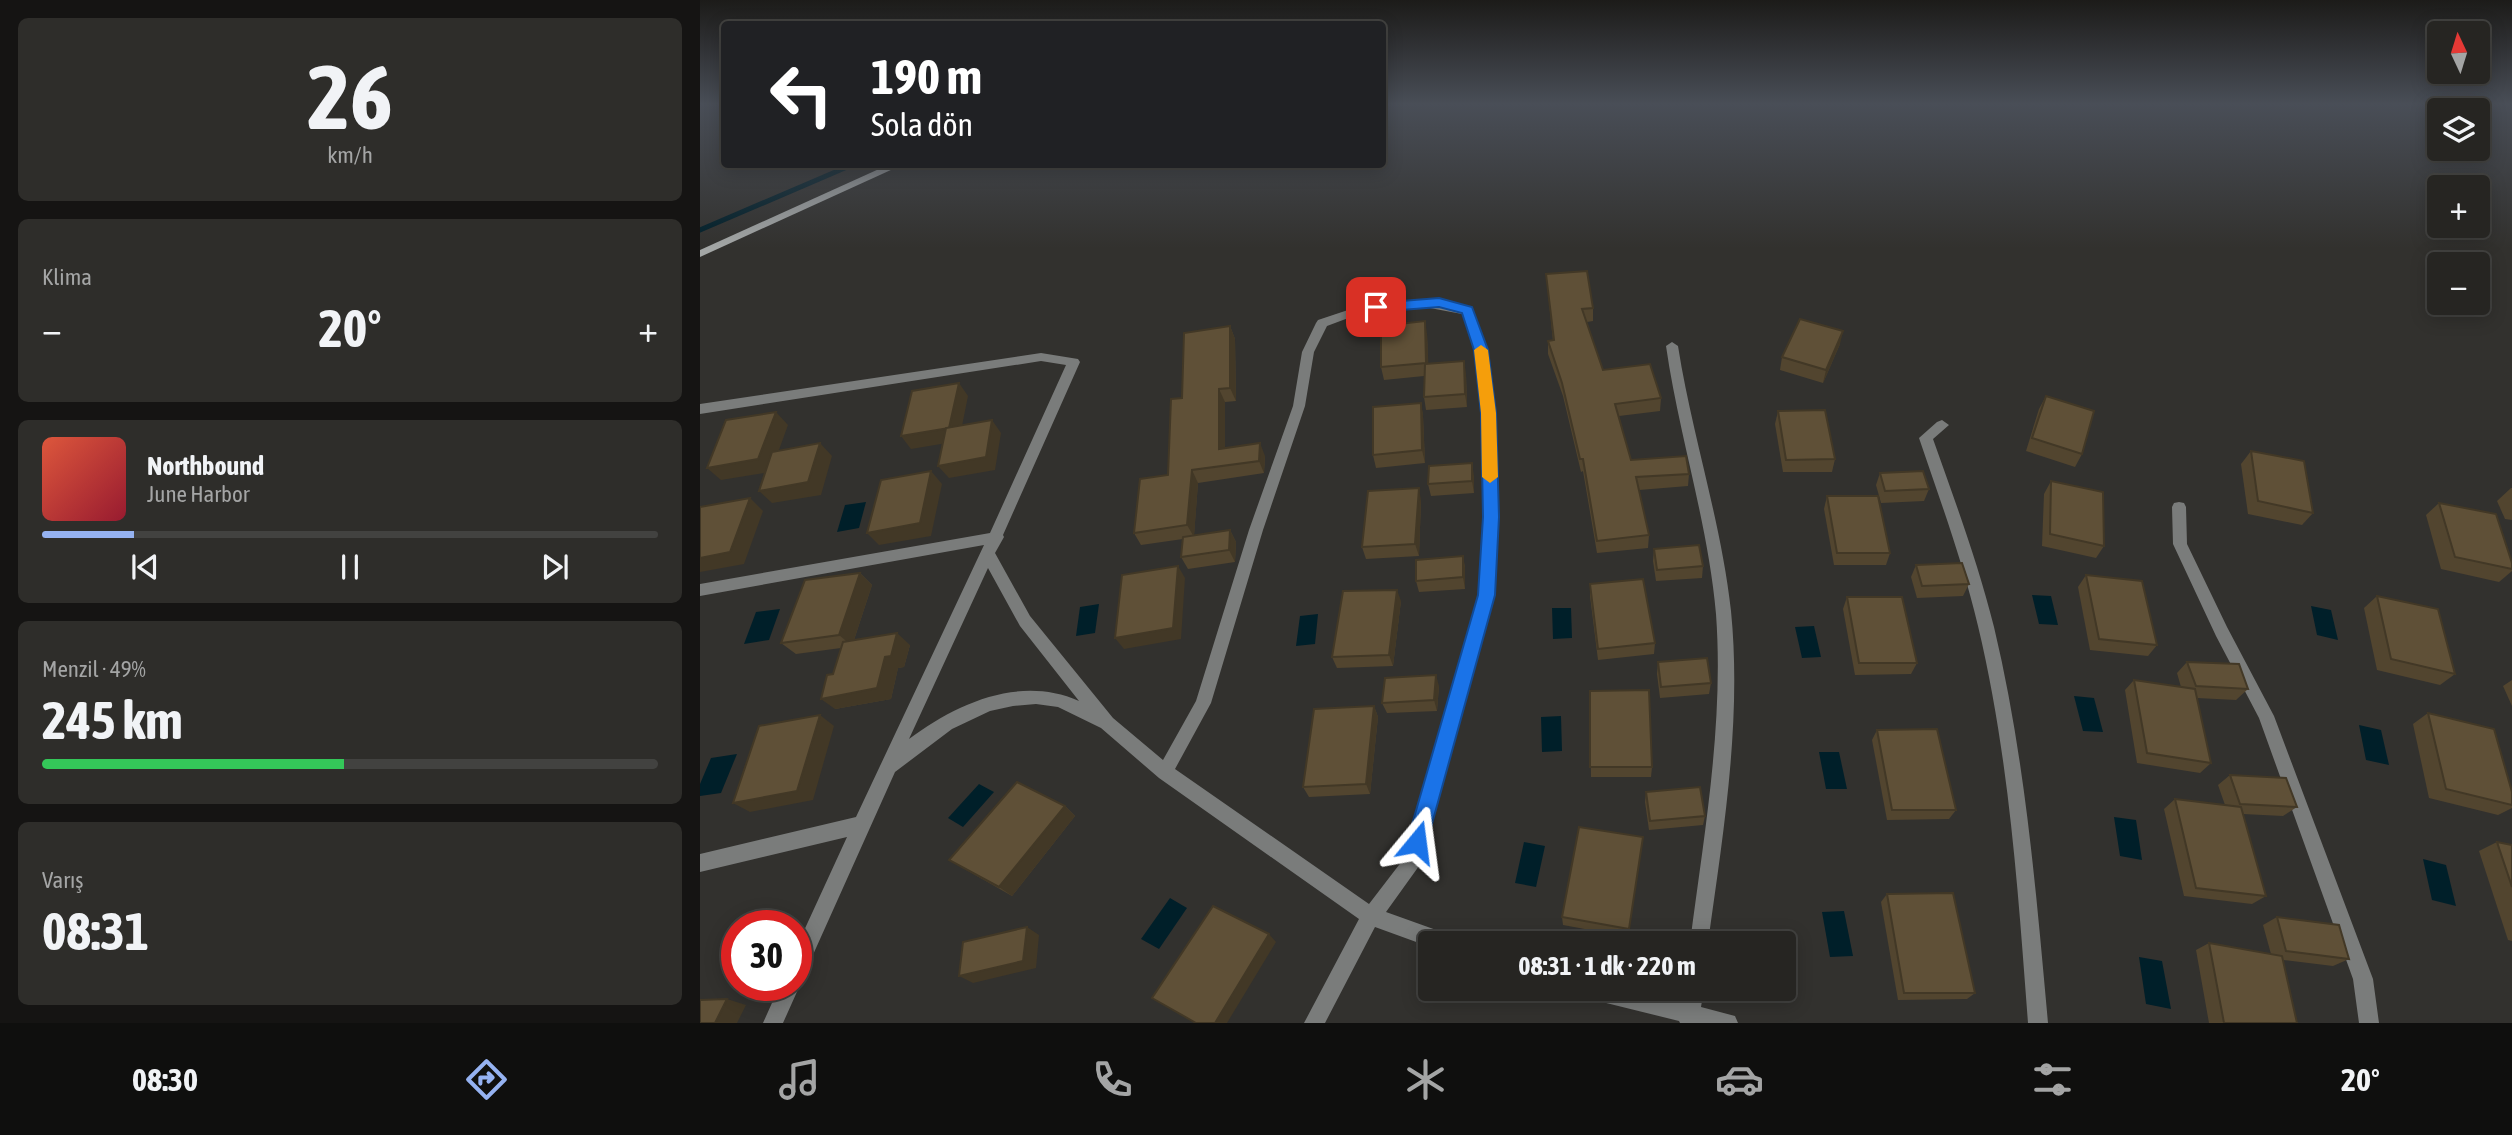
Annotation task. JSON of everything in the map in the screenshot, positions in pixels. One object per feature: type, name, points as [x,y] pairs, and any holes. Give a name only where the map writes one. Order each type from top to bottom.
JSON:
[{"type":"main road","points":[[700,254],[890,168]]},
{"type":"street","points":[[1165,772],[1203,703],[1256,530],[1299,405],[1308,352],[1322,323],[1349,311],[1402,304],[1439,303],[1467,311],[1481,350],[1489,413],[1491,517],[1487,595],[1410,866],[1371,916],[1314,1023]]},
{"type":"street","points":[[1672,346],[1687,431],[1707,506],[1724,612],[1726,709],[1700,931]]},
{"type":"street","points":[[700,409],[1041,357],[1074,362],[989,556],[884,771],[812,934]]},
{"type":"street","points":[[1942,425],[1926,438],[1955,521],[1986,625],[2003,708],[2023,836],[2038,1023]]},
{"type":"street","points":[[2179,507],[2180,544],[2221,631],[2266,716],[2363,979],[2369,1023]]},
{"type":"street","points":[[700,590],[997,537]]},
{"type":"street","points":[[989,556],[1025,621],[1107,723],[1165,772],[1371,916],[1418,933]]},
{"type":"street","points":[[884,771],[916,741],[958,716],[990,704],[1018,699],[1057,700],[1107,723]]},
{"type":"street","points":[[700,863],[860,825]]},
{"type":"street","points":[[773,1023],[783,1001]]},
{"type":"street","points":[[1631,1001],[1690,1018],[1728,1023]]},
{"type":"water","points":[[866,502],[859,528],[837,532],[845,505]]},
{"type":"water","points":[[2032,595],[2051,596],[2058,625],[2039,624]]},
{"type":"water","points":[[1099,604],[1095,633],[1076,636],[1080,607]]},
{"type":"water","points":[[2311,606],[2331,610],[2338,640],[2317,635]]},
{"type":"water","points":[[1552,608],[1571,608],[1572,638],[1553,639]]},
{"type":"water","points":[[780,609],[769,640],[744,644],[756,612]]},
{"type":"water","points":[[1318,614],[1315,644],[1296,646],[1300,616]]},
{"type":"water","points":[[1814,626],[1821,657],[1802,658],[1795,627]]},
{"type":"water","points":[[2074,696],[2094,698],[2103,732],[2083,731]]},
{"type":"water","points":[[1561,716],[1562,751],[1542,752],[1541,717]]},
{"type":"water","points":[[2359,725],[2381,730],[2389,765],[2366,760]]},
{"type":"water","points":[[1819,752],[1839,752],[1847,789],[1826,789]]},
{"type":"water","points":[[737,754],[721,793],[700,796],[700,784],[711,758]]},
{"type":"water","points":[[979,784],[994,792],[963,827],[948,818]]},
{"type":"water","points":[[2114,817],[2136,820],[2142,860],[2120,856]]},
{"type":"water","points":[[1524,842],[1545,846],[1536,887],[1515,883]]},
{"type":"water","points":[[2423,859],[2446,865],[2456,906],[2432,900]]},
{"type":"water","points":[[1170,898],[1187,908],[1159,949],[1141,939]]},
{"type":"water","points":[[1844,911],[1853,956],[1830,957],[1822,912]]},
{"type":"water","points":[[2139,957],[2162,961],[2171,1009],[2146,1004]]},
{"type":"building","points":[[1587,271],[1593,308],[1582,309],[1603,370],[1650,364],[1661,398],[1615,404],[1631,460],[1686,456],[1689,474],[1636,477],[1649,535],[1597,541],[1583,459],[1580,459],[1562,383],[1548,341],[1554,340],[1546,274]]},
{"type":"building","points":[[1800,319],[1843,331],[1826,370],[1782,357]]},
{"type":"building","points":[[1425,321],[1426,363],[1381,367],[1381,326]]},
{"type":"building","points":[[1230,326],[1230,388],[1219,389],[1219,449],[1260,443],[1259,461],[1192,470],[1187,525],[1134,533],[1140,479],[1168,475],[1171,399],[1182,398],[1184,333]]},
{"type":"building","points":[[1464,361],[1465,394],[1424,397],[1425,364]]},
{"type":"building","points":[[959,383],[949,428],[901,436],[912,391]]},
{"type":"building","points":[[2046,396],[2094,411],[2082,454],[2032,438]]},
{"type":"building","points":[[1421,403],[1422,450],[1373,455],[1373,407]]},
{"type":"building","points":[[1825,410],[1835,459],[1786,460],[1778,411]]},
{"type":"building","points":[[776,412],[758,459],[707,468],[726,420]]},
{"type":"building","points":[[992,420],[986,457],[938,466],[946,428]]},
{"type":"building","points":[[820,443],[808,482],[759,491],[772,452]]},
{"type":"building","points":[[2251,451],[2304,461],[2313,513],[2258,501]]},
{"type":"building","points":[[1472,463],[1472,481],[1428,484],[1429,466]]},
{"type":"building","points":[[931,471],[920,523],[867,533],[881,480]]},
{"type":"building","points":[[1923,471],[1929,489],[1885,491],[1880,473]]},
{"type":"building","points":[[2051,481],[2103,492],[2104,546],[2050,534]]},
{"type":"building","points":[[1419,488],[1415,544],[1362,547],[1368,491]]},
{"type":"building","points":[[1827,496],[1878,496],[1890,553],[1837,553]]},
{"type":"building","points":[[750,498],[730,552],[700,558],[700,507]]},
{"type":"building","points":[[2439,503],[2496,514],[2512,569],[2455,557]]},
{"type":"building","points":[[1230,530],[1229,550],[1181,557],[1183,537]]},
{"type":"building","points":[[1699,545],[1703,566],[1657,570],[1654,549]]},
{"type":"building","points":[[1463,556],[1463,577],[1416,581],[1416,560]]},
{"type":"building","points":[[1962,563],[1969,584],[1922,586],[1916,565]]},
{"type":"building","points":[[1178,566],[1173,628],[1115,638],[1122,575]]},
{"type":"building","points":[[860,573],[839,635],[781,643],[805,580]]},
{"type":"building","points":[[2086,575],[2142,581],[2157,645],[2099,639]]},
{"type":"building","points":[[1643,579],[1655,643],[1598,649],[1590,584]]},
{"type":"building","points":[[1397,590],[1389,655],[1332,657],[1343,591]]},
{"type":"building","points":[[2377,596],[2438,609],[2455,674],[2391,659]]},
{"type":"building","points":[[1847,597],[1902,597],[1917,663],[1859,663]]},
{"type":"building","points":[[897,633],[891,656],[885,657],[877,688],[821,699],[827,675],[833,674],[843,642]]},
{"type":"building","points":[[1707,658],[1711,683],[1661,687],[1658,662]]},
{"type":"building","points":[[2187,662],[2239,664],[2248,689],[2196,686]]},
{"type":"building","points":[[1436,675],[1434,700],[1382,703],[1385,678]]},
{"type":"building","points":[[2134,680],[2195,689],[2211,763],[2147,753]]},
{"type":"building","points":[[1649,690],[1652,767],[1590,767],[1590,691]]},
{"type":"building","points":[[1374,706],[1366,784],[1303,787],[1314,709]]},
{"type":"building","points":[[2428,713],[2494,729],[2512,792],[2512,805],[2446,789]]},
{"type":"building","points":[[820,715],[797,791],[733,803],[759,726]]},
{"type":"building","points":[[1937,729],[1956,810],[1892,810],[1877,730]]},
{"type":"building","points":[[2230,775],[2286,778],[2297,807],[2240,804]]},
{"type":"building","points":[[1017,782],[1065,806],[999,887],[949,860]]},
{"type":"building","points":[[1700,787],[1705,816],[1650,821],[1646,792]]},
{"type":"building","points":[[2175,799],[2241,807],[2266,896],[2196,888]]},
{"type":"building","points":[[1579,827],[1643,837],[1629,929],[1562,917]]},
{"type":"building","points":[[2497,842],[2512,845],[2512,887]]},
{"type":"building","points":[[1953,893],[1975,993],[1904,993],[1887,894]]},
{"type":"building","points":[[1213,906],[1269,934],[1215,1023],[1196,1023],[1152,998]]},
{"type":"building","points":[[2277,917],[2339,925],[2349,959],[2286,951]]},
{"type":"building","points":[[1027,927],[1023,961],[959,976],[963,942]]},
{"type":"building","points":[[2209,943],[2282,956],[2297,1023],[2224,1023]]},
{"type":"building","points":[[700,1000],[726,1001],[715,1023],[700,1023]]},
{"type":"waterway","points":[[700,230],[845,168]]},
{"type":"slow traffic","points":[[1481,350],[1489,413],[1490,477]]},
{"type":"route","points":[[1376,307],[1439,303],[1467,311],[1481,350],[1489,413],[1491,517],[1487,595],[1417,842]]}]
